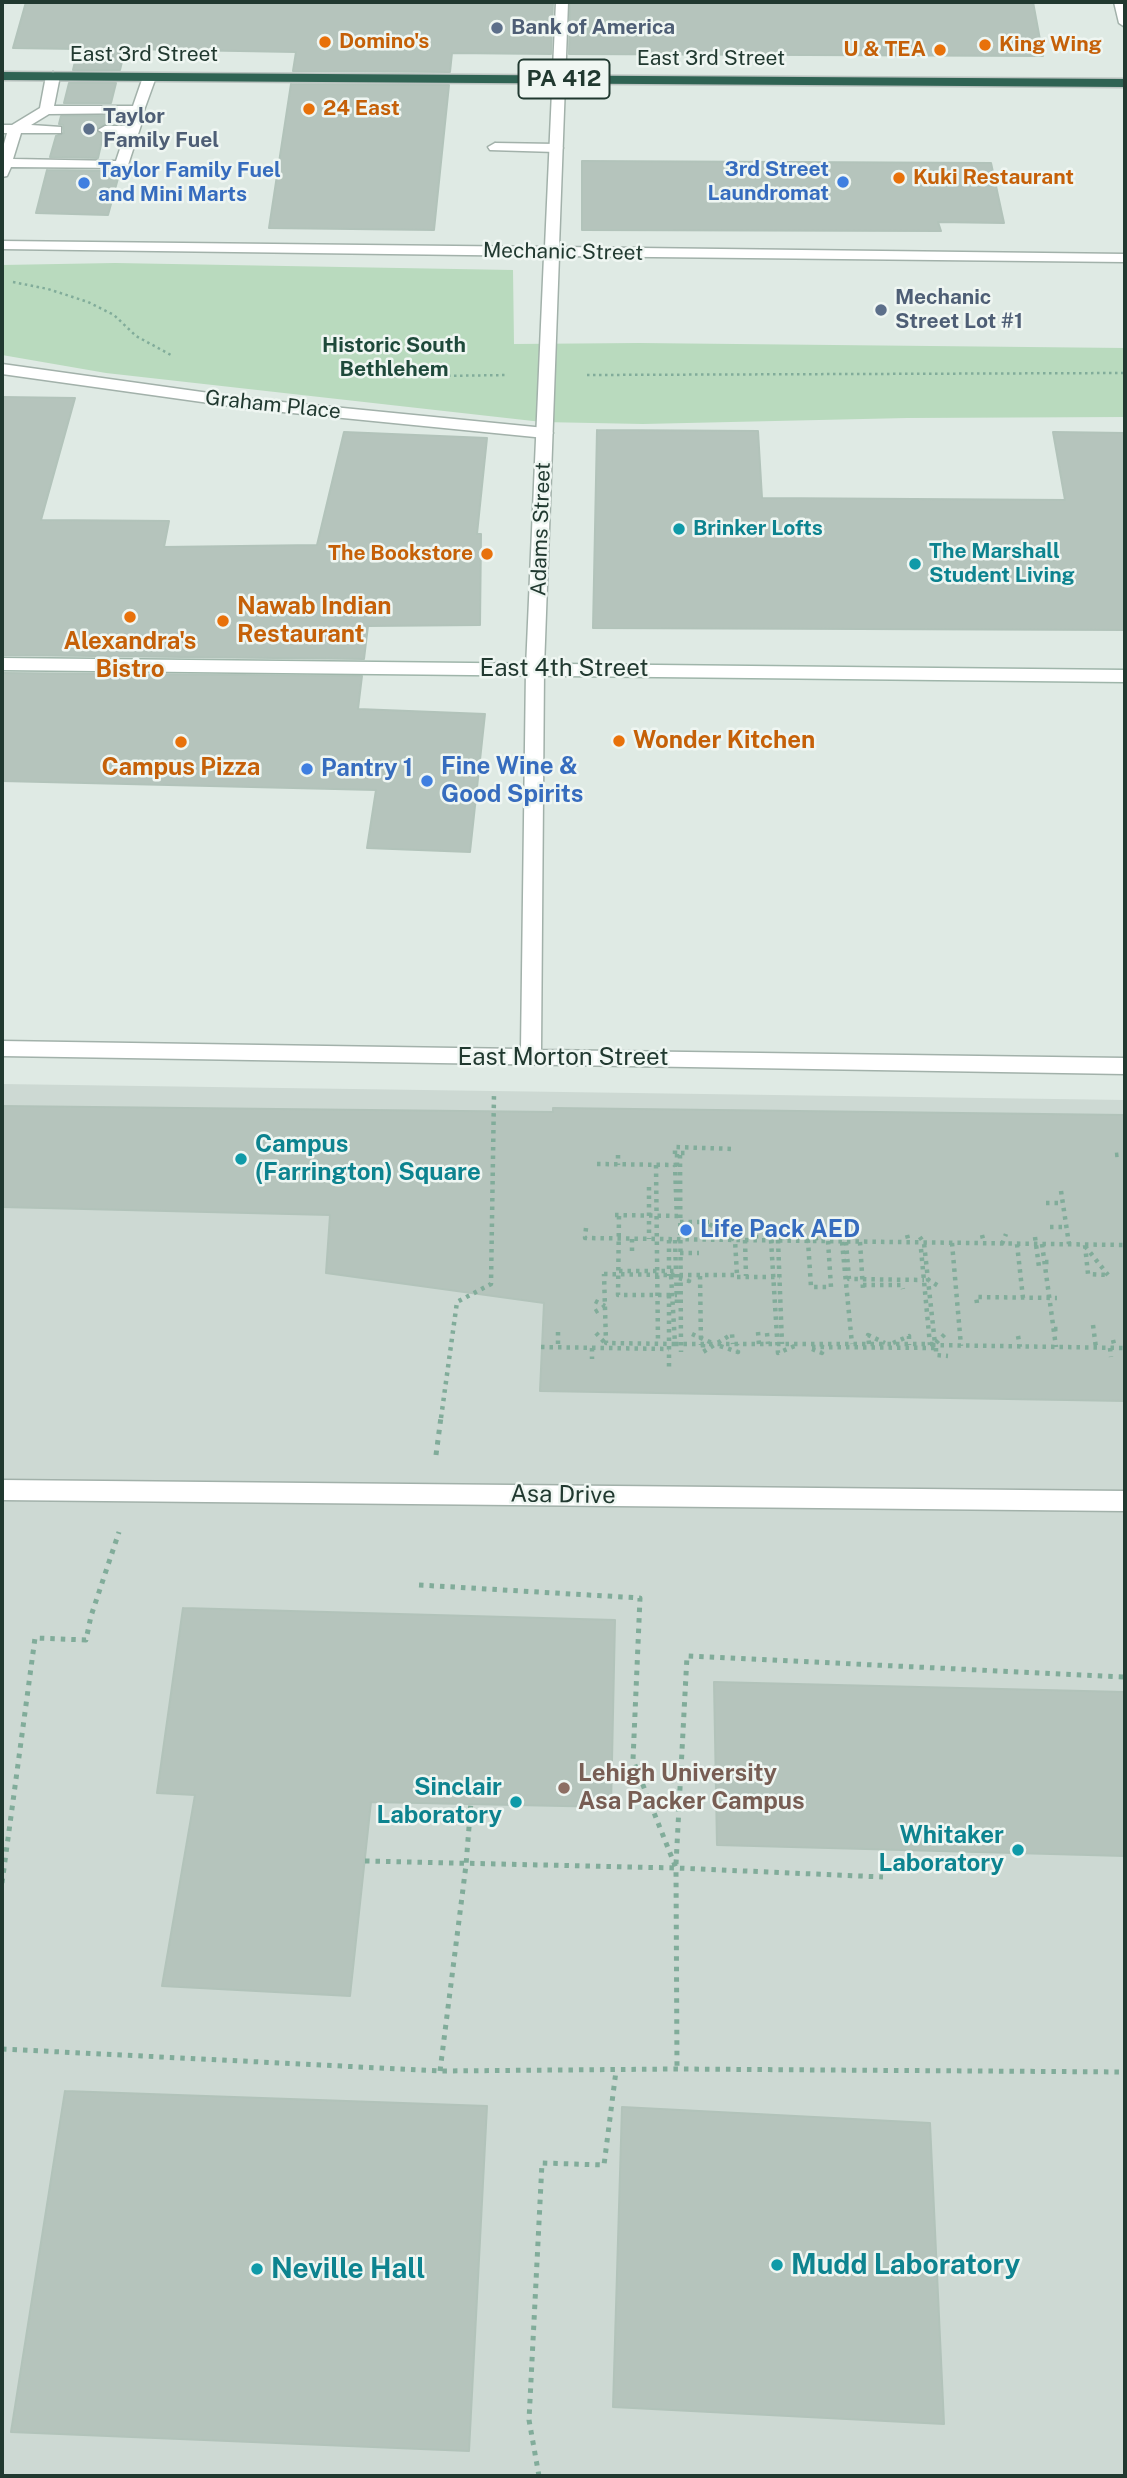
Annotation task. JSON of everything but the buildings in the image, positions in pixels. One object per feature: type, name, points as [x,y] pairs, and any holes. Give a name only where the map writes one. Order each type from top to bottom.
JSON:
[{"type":"highway","name":"East 3rd Street","points":[[2,76],[1125,83]]},
{"type":"street","name":"Adams Street","points":[[531,1057],[535,668],[562,2]]},
{"type":"street","points":[[1120,2],[1125,23]]},
{"type":"street","points":[[46,110],[54,76]]},
{"type":"street","points":[[8,129],[3,168],[121,165],[149,76]]},
{"type":"street","points":[[8,129],[46,110],[138,110]]},
{"type":"street","points":[[8,129],[56,130]]},
{"type":"street","points":[[105,130],[132,131]]},
{"type":"street","points":[[495,147],[556,148]]},
{"type":"street","name":"Mechanic Street","points":[[2,245],[1125,258]]},
{"type":"street","name":"Graham Place","points":[[2,369],[252,404],[545,433]]},
{"type":"street","name":"East 4th Street","points":[[2,664],[1125,676]]},
{"type":"street","name":"East Morton Street","points":[[2,1049],[1125,1066]]},
{"type":"street","name":"Asa Drive","points":[[2,1490],[1125,1500]]},
{"type":"path","points":[[6,281],[48,289],[88,302],[114,315],[136,336],[177,358]]},
{"type":"path","points":[[587,375],[1125,373]]},
{"type":"path","points":[[367,377],[513,375]]},
{"type":"path","points":[[430,1494],[457,1302],[491,1284],[494,1057]]},
{"type":"path","points":[[682,1221],[675,1147],[734,1149]]},
{"type":"path","points":[[670,1155],[680,1154],[688,1154],[677,1153],[682,1221]]},
{"type":"path","points":[[680,1154],[682,1221]]},
{"type":"path","points":[[1115,1154],[1125,1154]]},
{"type":"path","points":[[618,1155],[618,1165]]},
{"type":"path","points":[[597,1164],[675,1165]]},
{"type":"path","points":[[656,1165],[658,1344]]},
{"type":"path","points":[[649,1187],[646,1199],[649,1239]]},
{"type":"path","points":[[669,1367],[673,1345],[674,1274],[678,1253],[677,1240],[682,1221],[682,1189]]},
{"type":"path","points":[[1061,1191],[1069,1244]]},
{"type":"path","points":[[1046,1203],[1063,1203]]},
{"type":"path","points":[[677,1295],[618,1294],[617,1216],[721,1222],[722,1240]]},
{"type":"path","points":[[755,1218],[756,1240]]},
{"type":"path","points":[[706,1222],[735,1240]]},
{"type":"path","points":[[722,1240],[723,1227]]},
{"type":"path","points":[[1049,1227],[1066,1227]]},
{"type":"path","points":[[585,1238],[586,1228],[585,1238],[923,1243]]},
{"type":"path","points":[[774,1346],[784,1228]]},
{"type":"path","points":[[808,1241],[836,1232],[841,1242],[854,1348]]},
{"type":"path","points":[[917,1233],[923,1243],[926,1258]]},
{"type":"path","points":[[808,1241],[811,1287],[831,1287],[821,1234]]},
{"type":"path","points":[[838,1234],[849,1279],[864,1283],[902,1283],[926,1279],[940,1287],[929,1287]]},
{"type":"path","points":[[907,1235],[908,1242]]},
{"type":"path","points":[[1004,1244],[1006,1235]]},
{"type":"path","points":[[982,1236],[984,1243]]},
{"type":"path","points":[[1035,1237],[1039,1267]]},
{"type":"path","points":[[585,1238],[677,1240]]},
{"type":"path","points":[[585,1238],[781,1241]]},
{"type":"path","points":[[585,1238],[1125,1245]]},
{"type":"path","points":[[632,1239],[632,1252]]},
{"type":"path","points":[[668,1253],[677,1240]]},
{"type":"path","points":[[722,1240],[1125,1245]]},
{"type":"path","points":[[727,1277],[729,1282],[737,1275],[735,1240]]},
{"type":"path","points":[[745,1240],[746,1276]]},
{"type":"path","points":[[771,1240],[774,1346]]},
{"type":"path","points":[[824,1241],[1069,1244],[1102,1240],[1125,1245]]},
{"type":"path","points":[[860,1242],[864,1283]]},
{"type":"path","points":[[951,1242],[961,1346]]},
{"type":"path","points":[[923,1243],[933,1345]]},
{"type":"path","points":[[1017,1243],[1023,1298]]},
{"type":"path","points":[[1058,1243],[1060,1253]]},
{"type":"path","points":[[1004,1244],[1125,1245]]},
{"type":"path","points":[[1042,1244],[1056,1347]]},
{"type":"path","points":[[1085,1245],[1100,1265],[1108,1275],[1088,1274],[1085,1245]]},
{"type":"path","points":[[668,1253],[699,1253]]},
{"type":"path","points":[[668,1253],[674,1274],[677,1304]]},
{"type":"path","points":[[678,1253],[689,1254]]},
{"type":"path","points":[[1029,1266],[1039,1267],[1052,1262]]},
{"type":"path","points":[[619,1271],[727,1277]]},
{"type":"path","points":[[597,1272],[718,1278],[780,1277]]},
{"type":"path","points":[[604,1274],[606,1343]]},
{"type":"path","points":[[674,1274],[689,1281],[689,1275],[766,1277],[766,1282]]},
{"type":"path","points":[[674,1274],[673,1345],[681,1352]]},
{"type":"path","points":[[700,1276],[703,1352],[732,1334],[733,1344]]},
{"type":"path","points":[[846,1279],[864,1283],[902,1283]]},
{"type":"path","points":[[864,1283],[882,1279],[902,1283]]},
{"type":"path","points":[[926,1279],[934,1334],[933,1345]]},
{"type":"path","points":[[676,1286],[690,1286]]},
{"type":"path","points":[[977,1303],[976,1297],[1057,1301],[1050,1303]]},
{"type":"path","points":[[1093,1325],[1097,1348]]},
{"type":"path","points":[[1054,1329],[1062,1329]]},
{"type":"path","points":[[558,1332],[558,1347]]},
{"type":"path","points":[[717,1345],[719,1332]]},
{"type":"path","points":[[692,1334],[738,1352],[728,1332]]},
{"type":"path","points":[[758,1332],[759,1346]]},
{"type":"path","points":[[606,1334],[596,1333],[606,1343]]},
{"type":"path","points":[[767,1333],[778,1353],[801,1344],[854,1348]]},
{"type":"path","points":[[918,1350],[933,1345],[946,1333],[934,1334]]},
{"type":"path","points":[[673,1345],[692,1334]]},
{"type":"path","points":[[691,1344],[692,1334]]},
{"type":"path","points":[[868,1342],[868,1335],[889,1345]]},
{"type":"path","points":[[717,1345],[774,1346],[868,1342],[889,1345],[909,1336],[907,1342]]},
{"type":"path","points":[[1018,1336],[1020,1347]]},
{"type":"path","points":[[1113,1340],[1119,1349]]},
{"type":"path","points":[[541,1347],[733,1344],[854,1348],[868,1342]]},
{"type":"path","points":[[868,1342],[882,1350],[907,1342],[961,1346],[1119,1349]]},
{"type":"path","points":[[907,1342],[918,1350],[976,1349]]},
{"type":"path","points":[[594,1346],[606,1343],[658,1344]]},
{"type":"path","points":[[644,1343],[702,1344]]},
{"type":"path","points":[[673,1345],[702,1344]]},
{"type":"path","points":[[801,1344],[822,1353],[821,1344]]},
{"type":"path","points":[[717,1345],[774,1346]]},
{"type":"path","points":[[593,1359],[594,1346]]},
{"type":"path","points":[[1111,1357],[1119,1349]]},
{"type":"path","points":[[2,1883],[35,1637],[86,1640],[91,1616],[133,1491]]},
{"type":"path","points":[[419,1585],[640,1598],[633,1760],[676,1868]]},
{"type":"path","points":[[677,2069],[676,1868],[687,1656],[1125,1677]]},
{"type":"path","points":[[440,2071],[466,1865],[471,1802]]},
{"type":"path","points":[[365,1861],[676,1868],[883,1877]]},
{"type":"path","points":[[2,2049],[440,2071],[677,2069],[1125,2073]]},
{"type":"path","points":[[539,2476],[529,2420],[542,2163],[604,2165],[616,2070]]},
{"type":"shaded area","name":"Lehigh University Asa Packer Campus","points":[[2,1084],[1125,1100],[1125,2476],[2,2476]]},
{"type":"green space","points":[[115,263],[513,270],[514,344],[1125,348],[1125,417],[907,418],[643,424],[542,422],[106,373],[2,355],[2,265]]},
{"type":"place","name":"Bank of America","points":[[497,28]]},
{"type":"place","name":"Domino's","points":[[325,42]]},
{"type":"place","name":"King Wing","points":[[985,45]]},
{"type":"place","name":"U & TEA","points":[[940,50]]},
{"type":"place","name":"24 East","points":[[309,109]]},
{"type":"place","name":"Taylor Family Fuel","points":[[89,129]]},
{"type":"place","name":"Kuki Restaurant","points":[[899,178]]},
{"type":"place","name":"3rd Street Laundromat","points":[[843,182]]},
{"type":"place","name":"Taylor Family Fuel and Mini Marts","points":[[84,183]]},
{"type":"place","name":"Mechanic Street Lot #1","points":[[881,310]]},
{"type":"place","name":"Brinker Lofts","points":[[679,529]]},
{"type":"place","name":"The Bookstore","points":[[487,554]]},
{"type":"place","name":"The Marshall Student Living","points":[[915,564]]},
{"type":"place","name":"Alexandra's Bistro","points":[[130,617]]},
{"type":"place","name":"Nawab Indian Restaurant","points":[[223,621]]},
{"type":"place","name":"Wonder Kitchen","points":[[619,741]]},
{"type":"place","name":"Campus Pizza","points":[[181,742]]},
{"type":"place","name":"Pantry 1","points":[[307,769]]},
{"type":"place","name":"Fine Wine & Good Spirits","points":[[427,781]]},
{"type":"place","name":"Campus (Farrington) Square","points":[[241,1159]]},
{"type":"place","name":"Life Pack AED","points":[[686,1230]]},
{"type":"place","name":"Lehigh University Asa Packer Campus","points":[[564,1788]]},
{"type":"place","name":"Sinclair Laboratory","points":[[516,1802]]},
{"type":"place","name":"Whitaker Laboratory","points":[[1018,1850]]},
{"type":"place","name":"Mudd Laboratory","points":[[777,2265]]},
{"type":"place","name":"Neville Hall","points":[[257,2269]]},
{"type":"district","name":"Historic South Bethlehem","points":[[394,358]]}]
